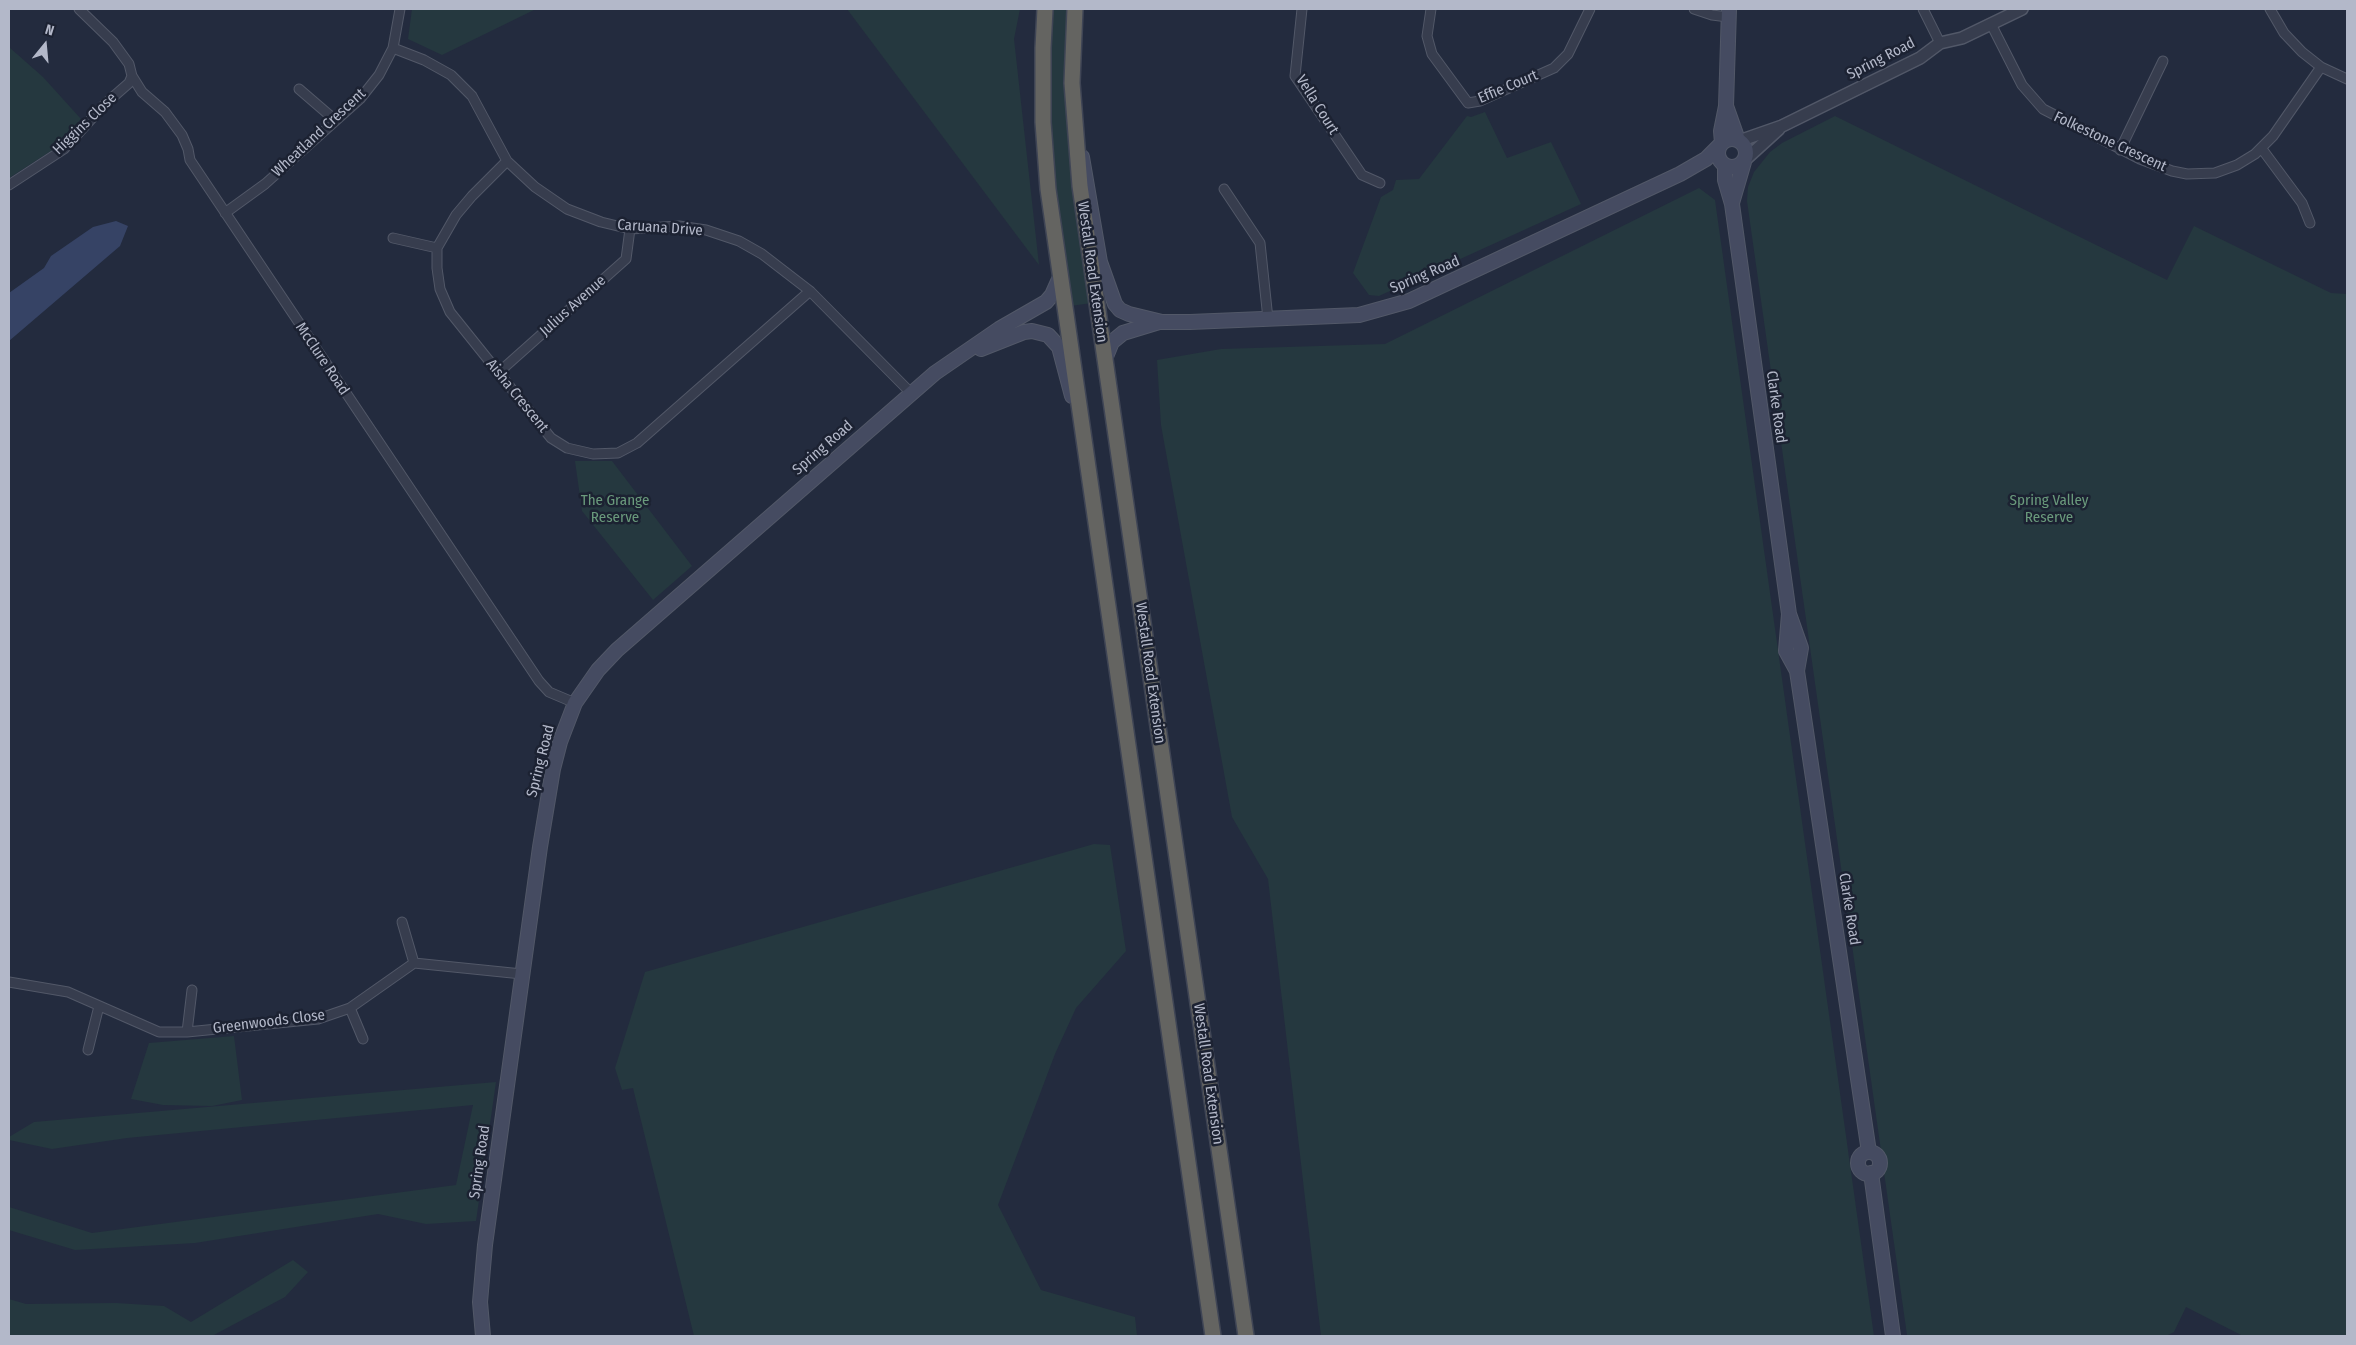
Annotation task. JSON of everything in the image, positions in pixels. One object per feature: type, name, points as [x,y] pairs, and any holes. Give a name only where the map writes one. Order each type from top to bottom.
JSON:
[{"type":"highway","points":[[1046,9],[1043,48],[1044,122],[1048,190],[1213,1336]]},
{"type":"highway","name":"Westall Road Extension","points":[[1075,9],[1072,83],[1080,186],[1246,1336]]},
{"type":"main road","points":[[1726,106],[1739,140],[1746,149],[1745,161],[1733,168],[1724,165],[1718,155],[1721,144],[1722,120],[1726,106],[1729,13]]},
{"type":"main road","name":"Spring Road","points":[[1074,128],[1086,173],[1100,262],[1109,290],[1118,308],[1129,314],[1162,322]]},
{"type":"main road","points":[[1721,144],[1730,139],[1739,140]]},
{"type":"main road","name":"Spring Road","points":[[1105,359],[1112,342],[1123,333],[1162,322],[1359,315],[1381,311],[1409,301],[1680,174],[1706,159],[1721,144]]},
{"type":"main road","name":"Clarke Road","points":[[1732,204],[1745,161]]},
{"type":"main road","name":"Spring Road","points":[[1680,174],[1724,165]]},
{"type":"main road","name":"Clarke Road","points":[[1724,165],[1725,180],[1732,204],[1788,614],[1801,648],[1797,671],[1869,1152],[1876,1155],[1880,1161],[1879,1168],[1871,1173],[1894,1336]]},
{"type":"main road","name":"Spring Road","points":[[483,1336],[480,1302],[485,1245],[522,974],[553,769],[560,742],[575,703],[598,670],[617,650],[911,393],[954,359],[999,329],[1046,302],[1052,295],[1060,277]]},
{"type":"main road","name":"Spring Road","points":[[954,359],[1024,332],[1032,331],[1048,335],[1059,347],[1063,359],[1086,458]]},
{"type":"street","name":"McClure Road","points":[[79,9],[113,42],[129,64],[132,76],[142,92],[165,112],[182,135],[187,144],[190,160],[539,681],[549,692],[575,703]]},
{"type":"street","name":"Wheatland Crescent","points":[[225,213],[265,184],[360,99],[379,74],[393,48],[400,9]]},
{"type":"street","name":"Vella Court","points":[[1302,9],[1295,76],[1362,175],[1380,183]]},
{"type":"street","name":"Effie Court","points":[[1431,9],[1427,36],[1432,54],[1468,103],[1480,101],[1554,68],[1568,54],[1590,9]]},
{"type":"street","points":[[1694,9],[1712,15],[1729,13]]},
{"type":"street","points":[[1923,9],[1940,43]]},
{"type":"street","name":"Spring Road","points":[[1739,140],[1782,126],[1920,58],[1940,43],[1962,38],[2022,9]]},
{"type":"street","points":[[2273,10],[2293,44],[2321,67],[2347,79]]},
{"type":"street","name":"Folkestone Crescent","points":[[1991,24],[2022,85],[2034,102],[2052,116],[2120,150],[2172,171],[2201,174],[2215,173],[2237,165],[2262,149],[2321,67]]},
{"type":"street","name":"Caruana Drive","points":[[393,48],[424,60],[451,75],[472,96],[507,161],[535,187],[567,208],[601,222],[630,229],[679,226],[706,230],[738,240],[762,254],[810,292],[911,393]]},
{"type":"street","points":[[2120,150],[2164,61]]},
{"type":"street","name":"Higgins Close","points":[[9,185],[64,148],[105,104],[130,83],[132,76]]},
{"type":"street","points":[[299,89],[335,120]]},
{"type":"street","name":"Spring Road","points":[[1745,161],[1782,126]]},
{"type":"street","points":[[2262,149],[2302,203],[2310,223]]},
{"type":"street","name":"Aisha Crescent","points":[[507,161],[456,215],[437,248],[436,268],[440,289],[450,312],[551,438],[567,448],[593,454],[618,452],[636,443],[810,292]]},
{"type":"street","points":[[1224,189],[1260,243],[1268,319]]},
{"type":"street","name":"Julius Avenue","points":[[498,372],[626,259],[630,229]]},
{"type":"street","points":[[393,238],[437,248]]},
{"type":"street","points":[[402,922],[414,963],[522,974]]},
{"type":"street","name":"Greenwoods Close","points":[[9,982],[68,992],[159,1032],[187,1032],[318,1019],[350,1008],[414,963]]},
{"type":"street","points":[[187,1032],[192,990]]},
{"type":"street","points":[[88,1050],[99,1006]]},
{"type":"street","points":[[350,1008],[363,1039]]},
{"type":"green space","points":[[412,9],[536,9],[442,55],[408,39]]},
{"type":"green space","points":[[847,9],[1020,9],[1014,39],[1039,265]]},
{"type":"green space","points":[[1053,9],[1069,9],[1092,303],[1070,306],[1058,224],[1050,141],[1050,62]]},
{"type":"green space","points":[[9,47],[43,77],[81,119],[51,151],[9,178]]},
{"type":"green space","points":[[1485,112],[1507,158],[1551,142],[1581,204],[1379,296],[1369,295],[1353,273],[1381,197],[1393,190],[1396,180],[1419,179],[1467,116],[1471,117]]},
{"type":"green space","name":"Spring Valley Reserve","points":[[1835,116],[2167,280],[2194,226],[2331,293],[2347,294],[2347,1336],[2243,1336],[2186,1307],[2174,1332],[2166,1336],[1907,1335],[1747,201],[1748,187],[1754,172],[1770,152],[1782,143]]},
{"type":"green space","points":[[1699,188],[1715,200],[1874,1336],[1321,1336],[1268,879],[1232,817],[1161,425],[1157,360],[1221,349],[1385,344]]},
{"type":"green space","name":"The Grange Reserve","points":[[575,461],[612,461],[692,566],[653,600],[582,511]]},
{"type":"green space","points":[[1094,844],[1110,845],[1126,951],[1076,1008],[1055,1054],[998,1205],[1041,1290],[1135,1317],[1137,1336],[694,1336],[633,1088],[622,1090],[615,1068],[645,972]]},
{"type":"green space","points":[[234,1036],[242,1100],[212,1106],[163,1105],[131,1099],[149,1043]]},
{"type":"green space","points":[[496,1082],[476,1221],[426,1224],[378,1214],[195,1243],[75,1250],[9,1230],[9,1207],[92,1233],[456,1185],[473,1105],[127,1138],[52,1149],[9,1140],[9,1137],[34,1122]]},
{"type":"green space","points":[[293,1260],[308,1272],[285,1297],[212,1336],[9,1336],[9,1299],[26,1304],[116,1303],[164,1306],[191,1322]]},
{"type":"water","points":[[116,221],[128,226],[120,246],[9,341],[9,293],[44,268],[51,256],[93,227]]}]
